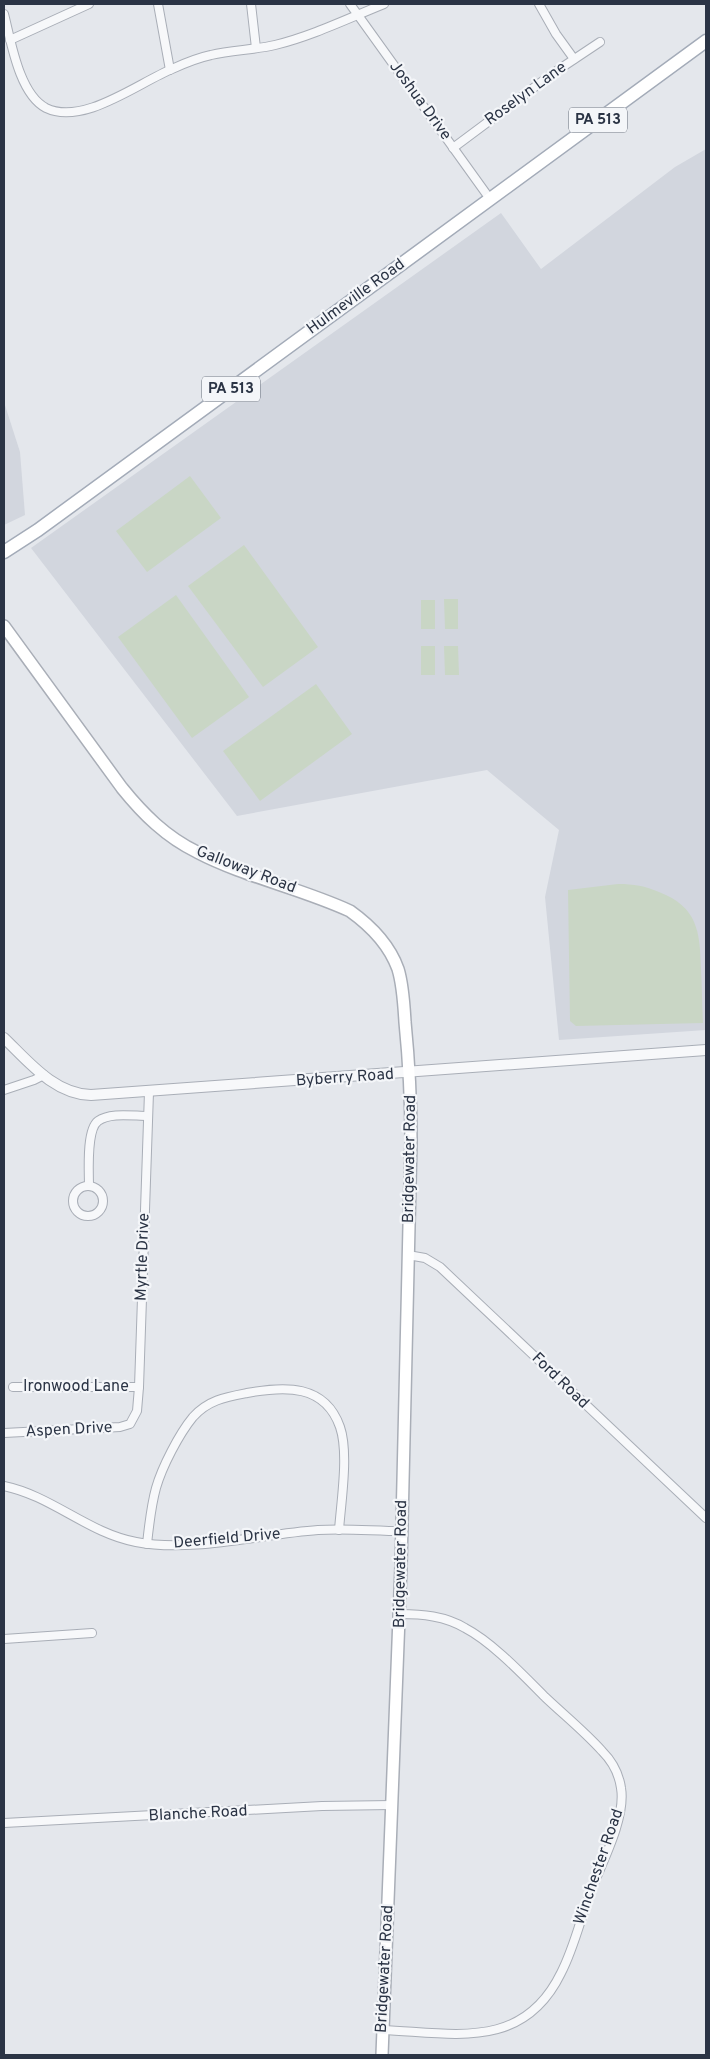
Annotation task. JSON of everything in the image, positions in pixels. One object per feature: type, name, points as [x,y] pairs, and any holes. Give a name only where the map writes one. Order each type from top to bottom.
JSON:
[{"type":"main road","name":"Hulmeville Road","points":[[4,552],[38,530],[706,41]]},
{"type":"main road","name":"Galloway Road","points":[[4,626],[122,788],[155,824],[196,852],[350,911],[366,922],[378,934],[398,969],[403,998],[410,1073]]},
{"type":"main road","name":"Bridgewater Road","points":[[382,2055],[400,1614],[411,1141],[410,1073]]},
{"type":"street","points":[[10,40],[89,4]]},
{"type":"street","points":[[158,4],[170,70]]},
{"type":"street","points":[[251,4],[256,48]]},
{"type":"street","name":"Joshua Drive","points":[[350,4],[490,199]]},
{"type":"street","points":[[4,14],[19,68],[32,96],[44,107],[62,113],[71,113],[87,109],[170,70],[210,55],[256,48],[294,39],[384,4]]},
{"type":"street","points":[[539,4],[556,34],[574,59]]},
{"type":"street","name":"Roselyn Lane","points":[[453,148],[600,42]]},
{"type":"street","name":"Byberry Road","points":[[4,1038],[44,1075],[67,1090],[80,1095],[149,1092],[706,1050]]},
{"type":"street","points":[[4,1090],[44,1075]]},
{"type":"street","name":"Myrtle Drive","points":[[132,1422],[137,1411],[139,1387],[145,1116],[149,1092]]},
{"type":"street","points":[[89,1186],[91,1137],[97,1122],[111,1117],[145,1116]]},
{"type":"street","points":[[89,1186],[100,1192],[104,1202],[99,1213],[90,1217],[78,1212],[73,1204],[74,1195],[78,1190],[89,1186]]},
{"type":"street","name":"Ford Road","points":[[408,1256],[425,1258],[440,1267],[706,1518]]},
{"type":"street","name":"Ironwood Lane","points":[[13,1387],[139,1387]]},
{"type":"street","points":[[147,1544],[157,1485],[179,1439],[192,1419],[200,1410],[215,1400],[273,1389],[298,1389],[316,1396],[329,1408],[339,1425],[343,1443],[339,1530]]},
{"type":"street","name":"Aspen Drive","points":[[4,1433],[120,1427],[132,1422]]},
{"type":"street","name":"Deerfield Drive","points":[[4,1486],[48,1501],[108,1535],[147,1544],[186,1545],[318,1530],[402,1531]]},
{"type":"street","name":"Winchester Road","points":[[383,2030],[451,2034],[505,2029],[516,2024],[543,2002],[568,1959],[583,1913],[616,1826],[622,1796],[617,1774],[602,1751],[490,1646],[465,1627],[446,1619],[400,1614]]},
{"type":"street","points":[[4,1639],[92,1633]]},
{"type":"street","name":"Blanche Road","points":[[4,1823],[322,1806],[392,1805]]},
{"type":"shaded area","points":[[706,149],[706,1030],[559,1040],[545,897],[559,830],[487,770],[237,816],[31,548],[501,213],[541,269],[675,167]]},
{"type":"shaded area","points":[[4,402],[20,452],[25,515],[4,525]]},
{"type":"green space","points":[[190,476],[221,518],[147,572],[116,531]]},
{"type":"green space","points":[[244,545],[318,647],[263,687],[188,586]]},
{"type":"green space","points":[[176,595],[249,697],[192,738],[118,637]]},
{"type":"green space","points":[[444,599],[458,599],[458,629],[445,629]]},
{"type":"green space","points":[[421,600],[435,600],[435,629],[421,629]]},
{"type":"green space","points":[[421,646],[435,646],[435,675],[421,675]]},
{"type":"green space","points":[[444,646],[458,646],[459,675],[445,675]]},
{"type":"green space","points":[[316,684],[352,734],[260,801],[223,751]]},
{"type":"green space","points":[[629,884],[659,892],[682,905],[689,913],[698,932],[701,956],[703,1023],[576,1026],[570,1021],[568,890]]}]
